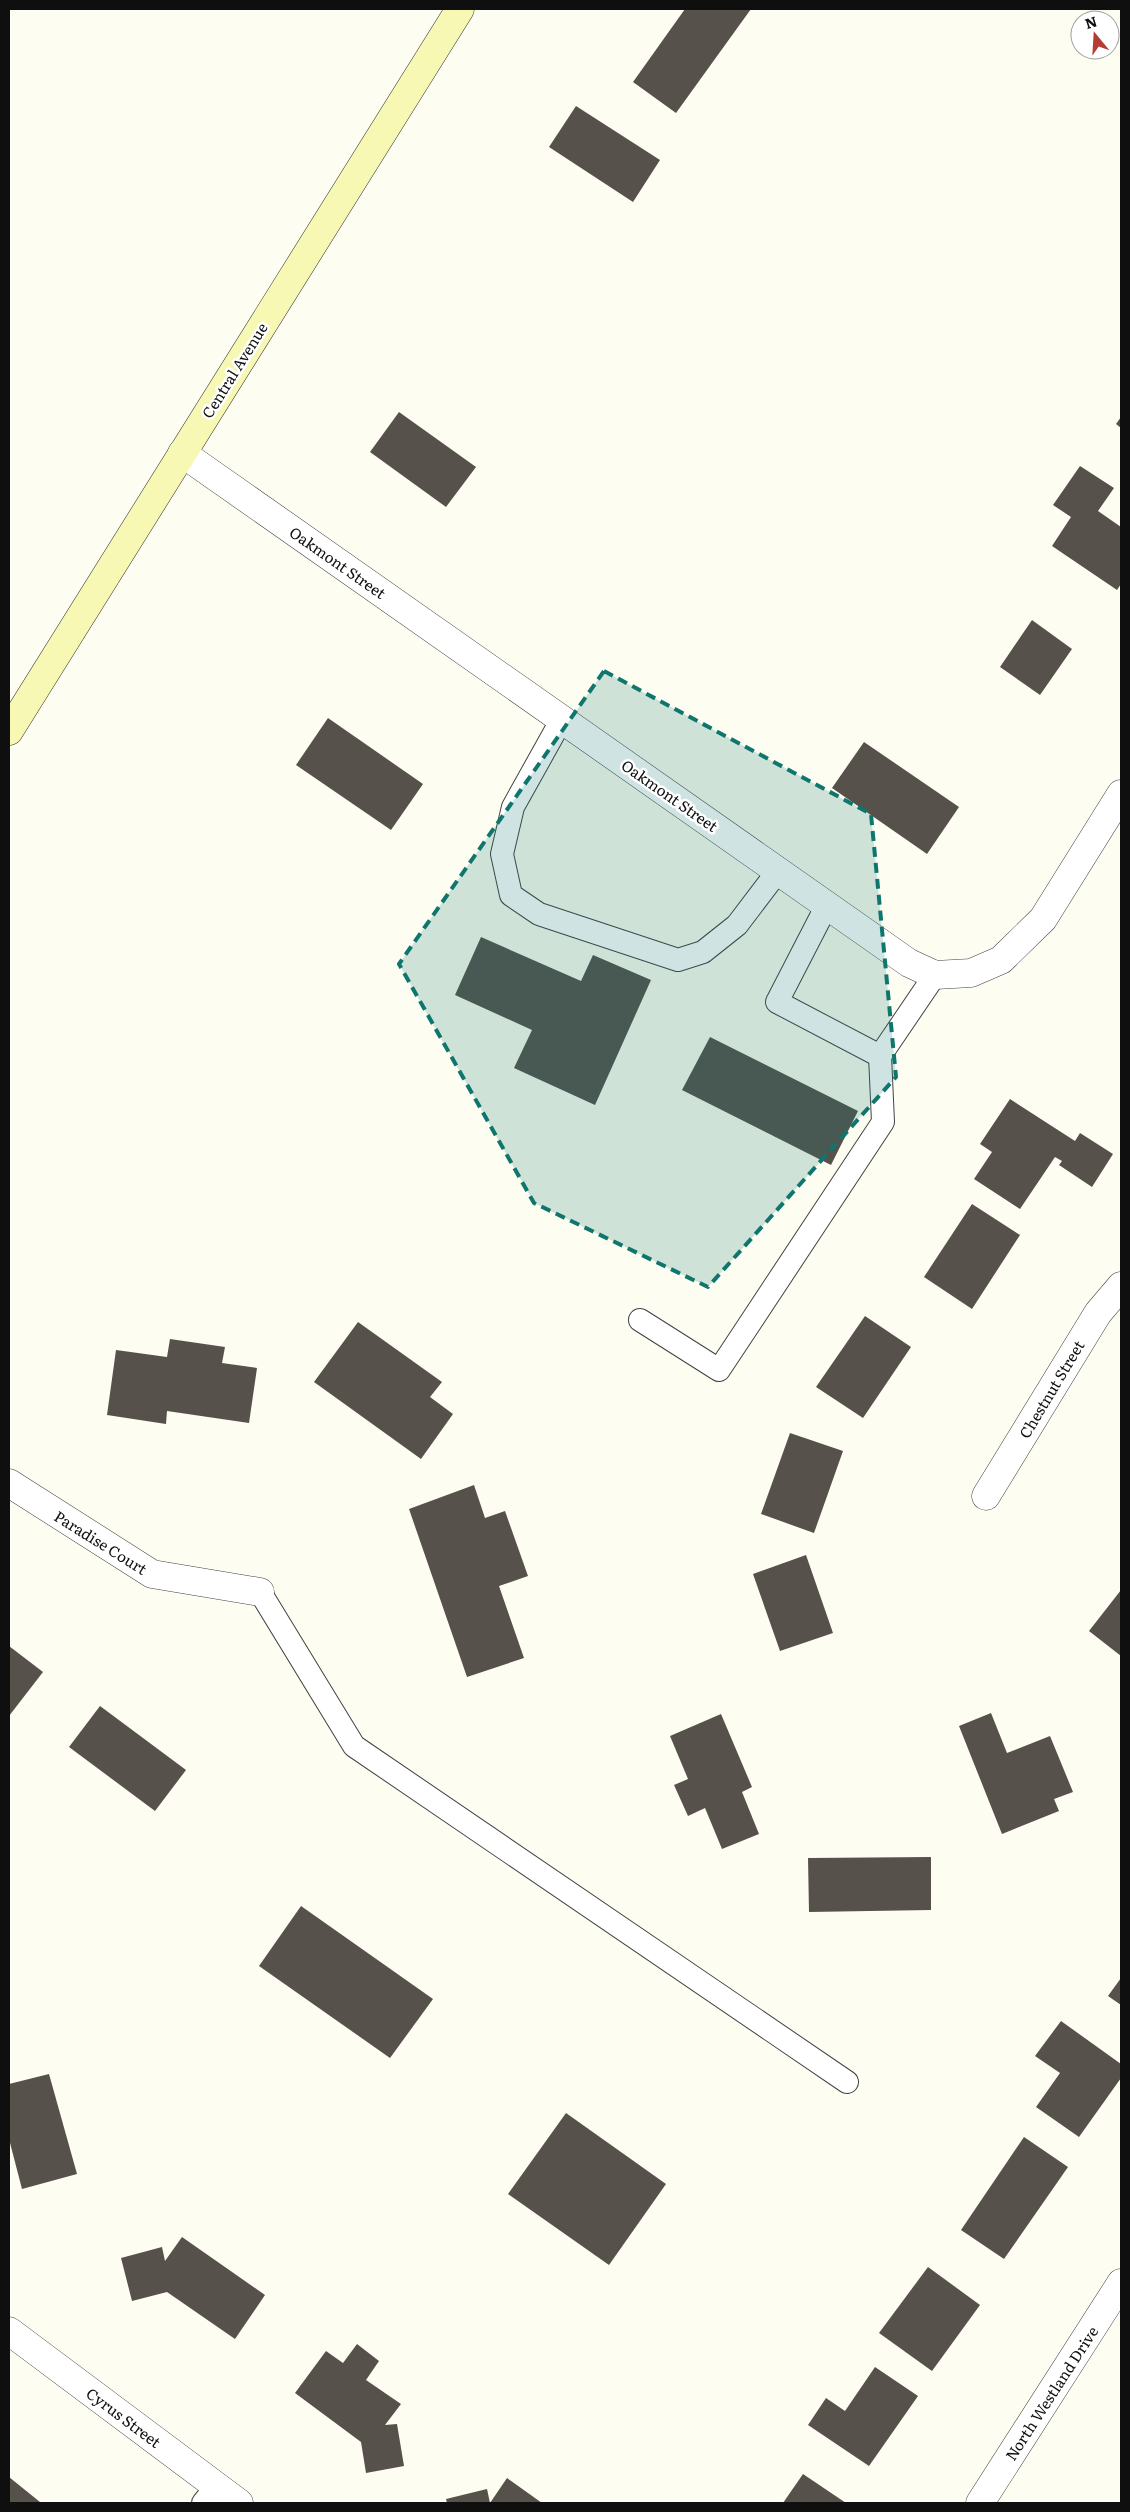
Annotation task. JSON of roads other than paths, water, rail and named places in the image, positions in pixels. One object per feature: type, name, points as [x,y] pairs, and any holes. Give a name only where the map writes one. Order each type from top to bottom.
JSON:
[{"type":"street","name":"Central Avenue","points":[[9,731],[460,9]]},
{"type":"street","name":"Oakmont Street","points":[[182,453],[909,963],[935,975],[971,973],[1002,960],[1043,919],[1121,794]]},
{"type":"street","name":"Chestnut Street","points":[[986,1496],[1098,1313],[1121,1286]]},
{"type":"street","name":"Paradise Court","points":[[9,1483],[152,1574],[260,1592]]},
{"type":"street","name":"North Westland Drive","points":[[980,2503],[1121,2283]]},
{"type":"street","name":"Cyrus Street","points":[[9,2331],[210,2495],[239,2503]]},
{"type":"lane","points":[[562,719],[513,807],[502,854],[511,895],[539,914],[678,960],[703,952],[737,925],[778,871]]},
{"type":"lane","points":[[826,905],[777,1002],[880,1056]]},
{"type":"lane","points":[[640,1320],[719,1370],[883,1122],[880,1056],[935,975]]},
{"type":"lane","points":[[260,1592],[354,1746],[847,2082]]}]
